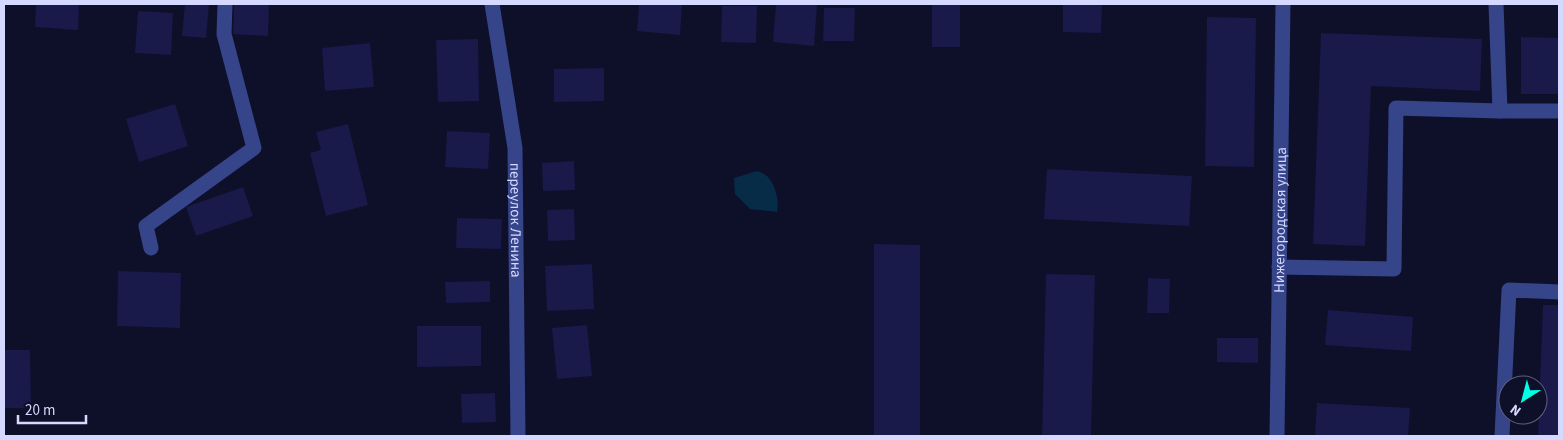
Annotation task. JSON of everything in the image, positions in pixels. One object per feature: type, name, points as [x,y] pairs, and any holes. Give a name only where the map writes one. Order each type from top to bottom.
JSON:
[{"type":"street","points":[[151,248],[146,226],[254,148],[224,34],[225,4]]},
{"type":"street","name":"переулок Ленина","points":[[492,4],[514,148],[518,436]]},
{"type":"street","name":"Нижегородская улица","points":[[1277,436],[1283,4]]},
{"type":"street","points":[[1496,4],[1500,111]]},
{"type":"street","points":[[1279,266],[1394,269],[1396,108],[1559,111]]},
{"type":"street","points":[[1502,436],[1510,290],[1559,292]]},
{"type":"water","points":[[757,171],[767,176],[775,189],[777,212],[750,209],[735,194],[734,178]]},
{"type":"building","points":[[36,4],[79,4],[78,30],[35,27]]},
{"type":"building","points":[[185,4],[209,4],[206,38],[182,36]]},
{"type":"building","points":[[234,4],[269,4],[268,36],[233,34]]},
{"type":"building","points":[[639,4],[682,4],[680,35],[637,31]]},
{"type":"building","points":[[776,4],[817,5],[814,46],[773,42]]},
{"type":"building","points":[[1063,4],[1102,4],[1101,33],[1063,32]]},
{"type":"building","points":[[932,5],[960,5],[960,47],[932,47]]},
{"type":"building","points":[[722,6],[757,6],[756,43],[721,42]]},
{"type":"building","points":[[824,8],[855,8],[854,41],[823,41]]},
{"type":"building","points":[[138,11],[173,13],[171,55],[135,53]]},
{"type":"building","points":[[1207,17],[1256,18],[1254,167],[1205,166]]},
{"type":"building","points":[[1321,33],[1482,39],[1480,91],[1371,86],[1365,246],[1313,244]]},
{"type":"building","points":[[1521,37],[1559,38],[1559,94],[1521,94]]},
{"type":"building","points":[[478,39],[479,101],[438,102],[436,40]]},
{"type":"building","points":[[370,43],[374,87],[325,91],[322,48]]},
{"type":"building","points":[[604,68],[604,101],[554,102],[554,69]]},
{"type":"building","points":[[175,104],[188,146],[139,162],[126,119]]},
{"type":"building","points":[[348,124],[368,205],[326,216],[310,153],[321,150],[316,132]]},
{"type":"building","points":[[447,131],[490,133],[488,169],[445,167]]},
{"type":"building","points":[[574,161],[575,190],[543,191],[542,163]]},
{"type":"building","points":[[1047,169],[1192,176],[1189,226],[1044,219]]},
{"type":"building","points":[[243,187],[253,216],[196,236],[186,207]]},
{"type":"building","points":[[574,209],[575,240],[548,241],[547,210]]},
{"type":"building","points":[[457,218],[502,219],[501,249],[456,248]]},
{"type":"building","points":[[874,244],[920,245],[920,436],[874,436]]},
{"type":"building","points":[[592,264],[594,309],[547,311],[545,266]]},
{"type":"building","points":[[118,271],[181,273],[180,328],[117,326]]},
{"type":"building","points":[[1046,274],[1095,275],[1091,436],[1042,436]]},
{"type":"building","points":[[1148,278],[1170,279],[1169,313],[1147,313]]},
{"type":"building","points":[[490,281],[490,302],[446,303],[445,282]]},
{"type":"building","points":[[1543,305],[1559,305],[1559,436],[1538,436],[1538,425],[1548,425],[1548,375],[1540,375]]},
{"type":"building","points":[[1328,310],[1413,317],[1411,351],[1325,345]]},
{"type":"building","points":[[587,325],[592,376],[557,379],[552,328]]},
{"type":"building","points":[[417,326],[481,326],[481,366],[417,367]]},
{"type":"building","points":[[1217,338],[1258,338],[1258,363],[1217,362]]},
{"type":"building","points":[[4,350],[30,350],[31,408],[4,408]]},
{"type":"building","points":[[495,393],[496,422],[462,423],[461,394]]},
{"type":"building","points":[[1317,403],[1410,408],[1408,436],[1315,436]]}]
